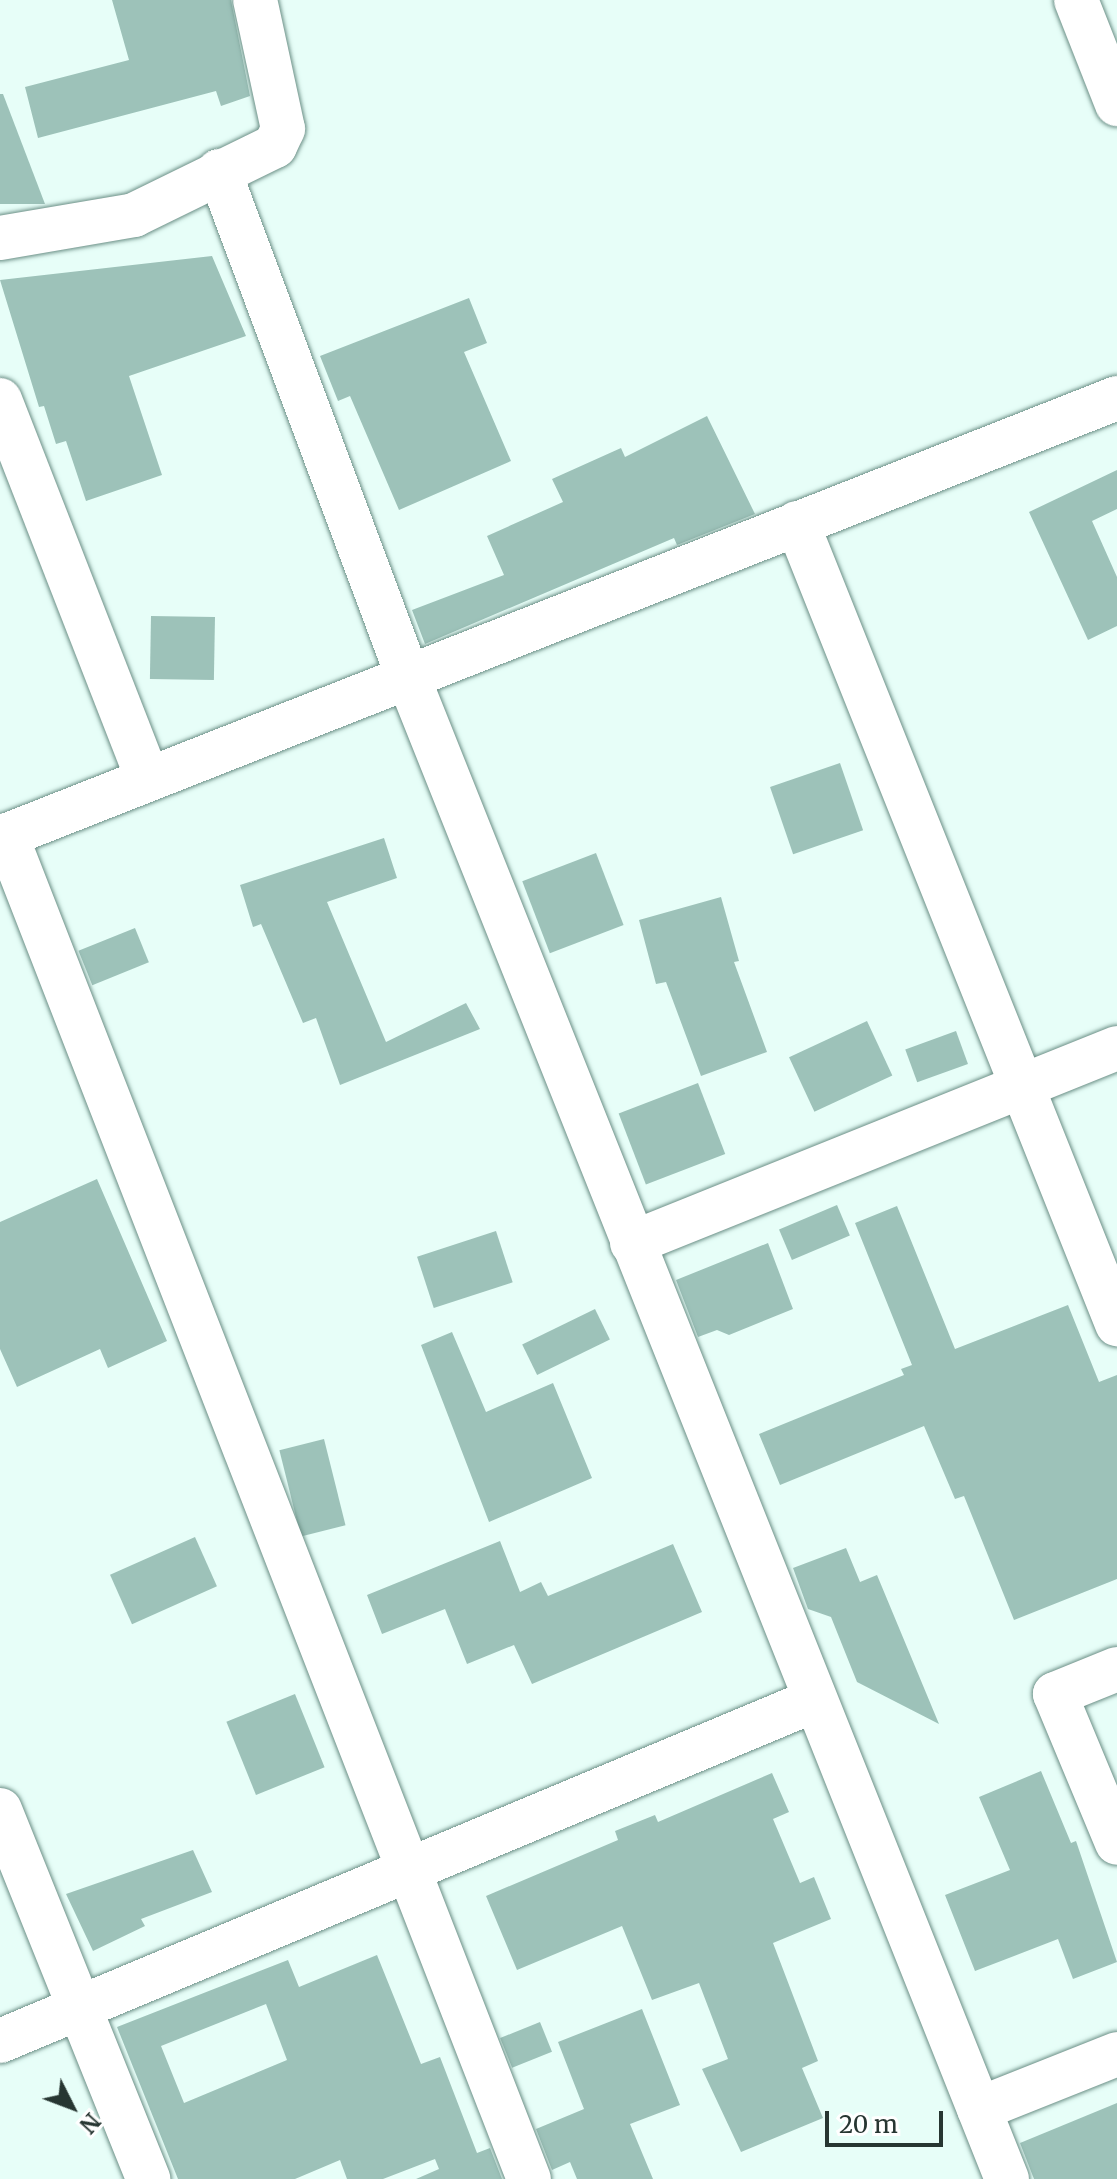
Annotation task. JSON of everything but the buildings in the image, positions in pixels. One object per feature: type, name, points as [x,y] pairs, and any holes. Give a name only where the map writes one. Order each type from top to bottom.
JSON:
[{"type":"street","points":[[0,238],[122,219],[281,138],[255,0]]},
{"type":"street","points":[[1076,0],[1117,104]]},
{"type":"street","points":[[219,171],[408,677],[1007,2179]]},
{"type":"street","points":[[529,2179],[411,1870],[3,836],[1117,398]]},
{"type":"street","points":[[0,400],[148,779]]},
{"type":"street","points":[[797,523],[1117,1324]]},
{"type":"street","points":[[632,1243],[1117,1048]]},
{"type":"street","points":[[1117,1669],[1055,1694],[1117,1843]]},
{"type":"street","points":[[0,2041],[815,1700]]},
{"type":"street","points":[[0,1810],[148,2179]]},
{"type":"street","points":[[979,2109],[1117,2054]]}]
